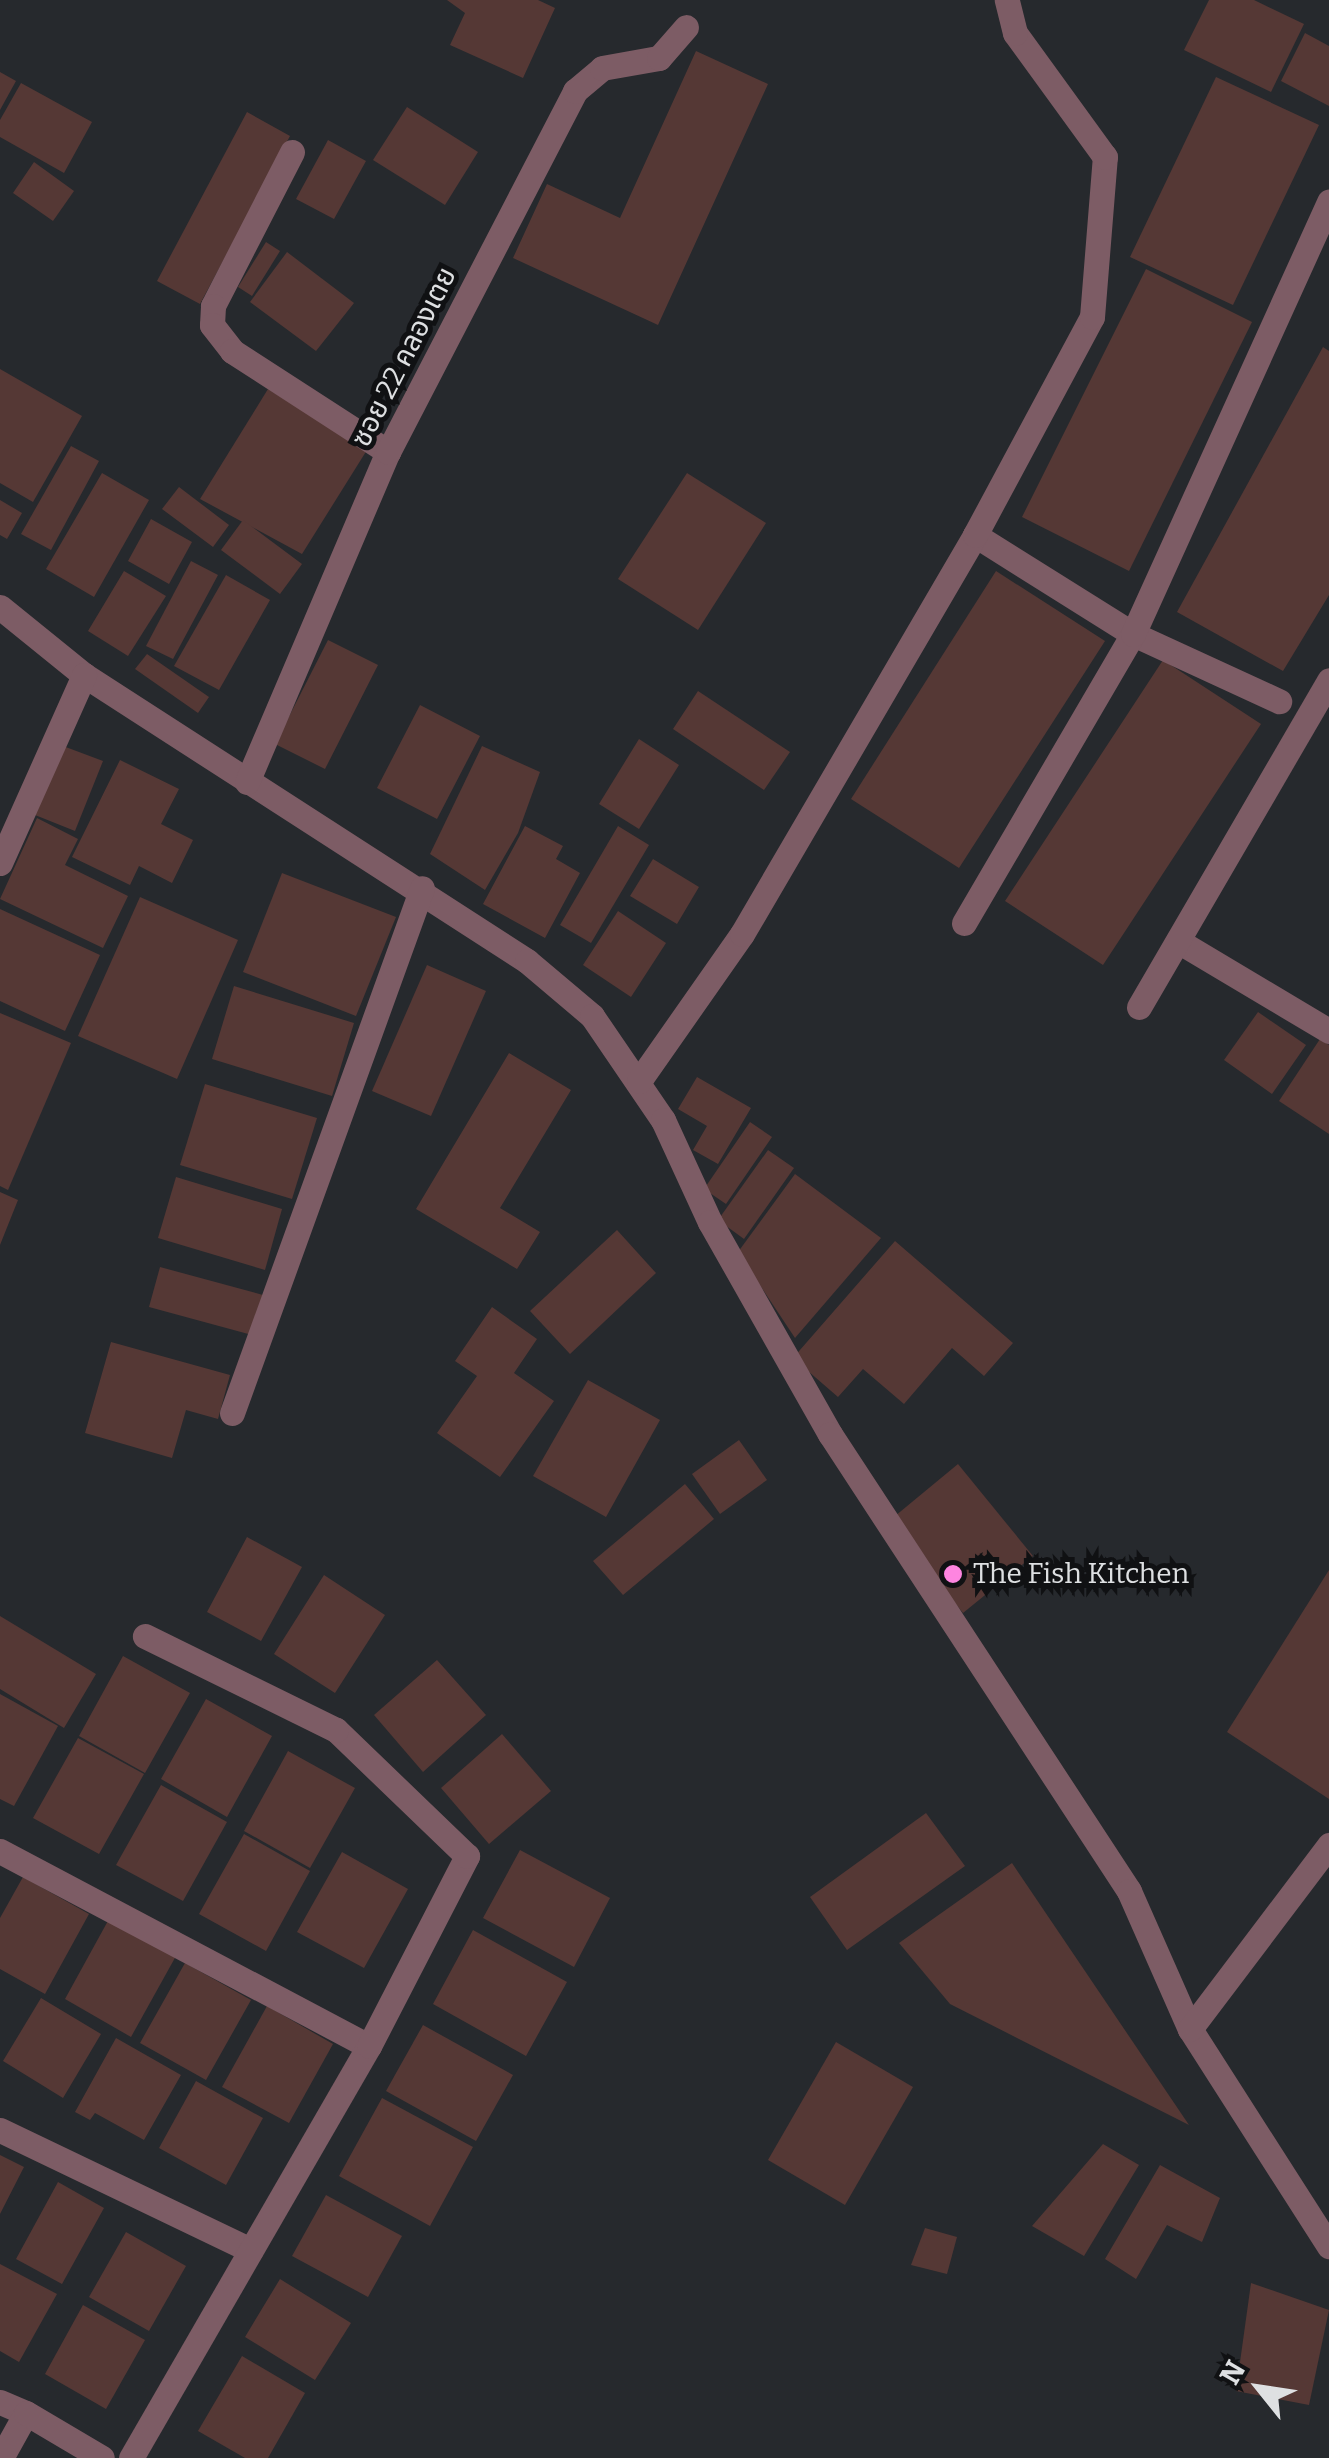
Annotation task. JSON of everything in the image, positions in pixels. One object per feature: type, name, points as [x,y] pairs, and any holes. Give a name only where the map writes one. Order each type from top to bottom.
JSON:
[{"type":"street","points":[[639,1081],[742,934],[975,534],[1092,317],[1102,236],[1105,157],[1016,33],[1007,0]]},
{"type":"street","name":"ซอย 22 คลองเตย","points":[[247,782],[388,452],[575,91],[602,68],[660,58],[686,28]]},
{"type":"street","points":[[292,152],[213,306],[212,325],[232,351],[388,452]]},
{"type":"street","points":[[964,923],[1133,634],[1329,201]]},
{"type":"street","points":[[975,534],[1133,634],[1279,700]]},
{"type":"street","points":[[0,607],[84,674],[247,782],[422,888],[527,961],[592,1016],[639,1081],[830,1434],[1129,1890],[1190,2028],[1329,2246]]},
{"type":"street","points":[[0,863],[84,674]]},
{"type":"street","points":[[1139,1007],[1329,680]]},
{"type":"street","points":[[232,1413],[422,888]]},
{"type":"street","points":[[1178,941],[1329,1031]]},
{"type":"street","points":[[130,2458],[370,2046],[467,1856],[336,1730],[145,1636]]},
{"type":"street","points":[[1190,2028],[1329,1845]]},
{"type":"street","points":[[0,1851],[370,2046]]},
{"type":"street","points":[[0,2130],[252,2250]]},
{"type":"street","points":[[0,2402],[102,2458]]},
{"type":"street","points":[[1,2458],[26,2413]]},
{"type":"building","points":[[447,0],[538,0],[555,8],[523,78],[450,45],[465,13]]},
{"type":"building","points":[[1209,0],[1254,0],[1304,24],[1271,92],[1184,50]]},
{"type":"building","points":[[1305,33],[1329,46],[1329,106],[1281,81]]},
{"type":"building","points":[[696,51],[768,84],[658,325],[513,258],[547,184],[620,218]]},
{"type":"building","points":[[0,72],[16,81],[0,110]]},
{"type":"building","points":[[1216,77],[1319,125],[1233,305],[1130,257]]},
{"type":"building","points":[[21,83],[92,122],[64,173],[0,137],[0,120]]},
{"type":"building","points":[[407,107],[478,152],[445,205],[373,160]]},
{"type":"building","points":[[247,112],[290,136],[200,304],[157,281]]},
{"type":"building","points":[[328,140],[366,161],[334,219],[296,199]]},
{"type":"building","points":[[34,162],[74,191],[53,221],[13,193]]},
{"type":"building","points":[[266,242],[280,251],[252,296],[238,287]]},
{"type":"building","points":[[287,252],[354,303],[316,351],[250,302]]},
{"type":"building","points":[[1146,269],[1252,322],[1129,571],[1022,517]]},
{"type":"building","points":[[1323,347],[1329,351],[1329,595],[1283,671],[1177,612]]},
{"type":"building","points":[[0,369],[82,416],[33,502],[0,483]]},
{"type":"building","points":[[268,389],[367,450],[302,554],[200,499]]},
{"type":"building","points":[[71,446],[99,461],[51,550],[21,534]]},
{"type":"building","points":[[102,473],[149,500],[94,597],[46,569]]},
{"type":"building","points":[[687,473],[766,523],[698,630],[618,579]]},
{"type":"building","points":[[179,487],[229,525],[213,547],[162,509]]},
{"type":"building","points":[[0,500],[22,513],[7,539],[0,535]]},
{"type":"building","points":[[151,519],[192,542],[169,584],[128,561]]},
{"type":"building","points":[[243,520],[302,564],[280,594],[221,550]]},
{"type":"building","points":[[191,561],[218,575],[173,659],[146,646]]},
{"type":"building","points":[[124,571],[166,596],[128,656],[88,631]]},
{"type":"building","points":[[996,571],[1105,641],[959,868],[851,799]]},
{"type":"building","points":[[226,575],[270,600],[219,690],[174,666]]},
{"type":"building","points":[[328,640],[378,665],[325,769],[275,744]]},
{"type":"building","points":[[147,654],[209,697],[198,713],[135,669]]},
{"type":"building","points":[[1163,660],[1261,724],[1103,965],[1005,901]]},
{"type":"building","points":[[698,691],[790,752],[764,790],[673,729]]},
{"type":"building","points":[[420,705],[480,736],[437,819],[377,788]]},
{"type":"building","points":[[639,739],[679,765],[639,829],[599,804]]},
{"type":"building","points":[[63,746],[103,761],[75,831],[35,815]]},
{"type":"building","points":[[482,746],[540,772],[518,833],[485,890],[430,854]]},
{"type":"building","points":[[120,760],[179,789],[161,824],[193,840],[172,883],[139,866],[130,885],[72,857]]},
{"type":"building","points":[[37,818],[78,839],[65,865],[128,896],[103,948],[0,899]]},
{"type":"building","points":[[525,826],[563,846],[556,859],[580,873],[545,938],[483,904]]},
{"type":"building","points":[[618,826],[649,845],[591,943],[560,925]]},
{"type":"building","points":[[653,859],[699,887],[677,924],[630,896]]},
{"type":"building","points":[[282,873],[396,917],[356,1016],[243,972]]},
{"type":"building","points":[[140,897],[238,940],[177,1079],[78,1036]]},
{"type":"building","points":[[0,909],[100,955],[65,1031],[0,1001]]},
{"type":"building","points":[[618,911],[666,943],[631,997],[583,965]]},
{"type":"building","points":[[427,965],[486,991],[431,1116],[372,1091]]},
{"type":"building","points":[[234,986],[354,1023],[332,1096],[212,1059]]},
{"type":"building","points":[[1258,1012],[1306,1045],[1272,1094],[1224,1060]]},
{"type":"building","points":[[0,1013],[71,1043],[8,1190],[0,1186]]},
{"type":"building","points":[[1320,1039],[1329,1045],[1329,1134],[1279,1101]]},
{"type":"building","points":[[509,1053],[571,1090],[500,1208],[540,1232],[517,1269],[416,1209]]},
{"type":"building","points":[[697,1077],[751,1108],[718,1164],[693,1150],[707,1126],[678,1109]]},
{"type":"building","points":[[205,1084],[317,1118],[292,1199],[180,1165]]},
{"type":"building","points":[[750,1122],[772,1137],[726,1204],[704,1189]]},
{"type":"building","points":[[768,1150],[794,1168],[744,1239],[718,1220]]},
{"type":"building","points":[[795,1174],[881,1238],[795,1338],[738,1252]]},
{"type":"building","points":[[176,1177],[282,1209],[265,1270],[158,1238]]},
{"type":"building","points":[[0,1192],[18,1200],[0,1245]]},
{"type":"building","points":[[617,1230],[656,1273],[570,1354],[530,1311]]},
{"type":"building","points":[[895,1241],[1013,1343],[984,1376],[952,1348],[904,1404],[863,1369],[838,1397],[793,1358]]},
{"type":"building","points":[[160,1267],[263,1295],[252,1335],[149,1307]]},
{"type":"building","points":[[492,1307],[537,1339],[514,1373],[554,1401],[500,1477],[437,1433],[477,1376],[455,1361]]},
{"type":"building","points":[[111,1342],[230,1375],[218,1419],[186,1410],[172,1458],[85,1433]]},
{"type":"building","points":[[588,1380],[660,1420],[606,1517],[533,1476]]},
{"type":"building","points":[[739,1440],[767,1480],[720,1514],[692,1474]]},
{"type":"building","points":[[958,1464],[1033,1556],[963,1613],[889,1521]]},
{"type":"building","points":[[685,1484],[714,1519],[623,1595],[593,1561]]},
{"type":"building","points":[[247,1537],[302,1567],[261,1641],[207,1612]]},
{"type":"building","points":[[1329,1570],[1329,1799],[1227,1732]]},
{"type":"building","points":[[324,1575],[385,1615],[335,1693],[274,1654]]},
{"type":"building","points":[[0,1616],[96,1674],[64,1728],[0,1689]]},
{"type":"building","points":[[123,1656],[190,1693],[145,1773],[79,1736]]},
{"type":"building","points":[[437,1660],[486,1715],[423,1772],[374,1715]]},
{"type":"building","points":[[0,1694],[58,1726],[14,1806],[0,1799]]},
{"type":"building","points":[[206,1699],[272,1736],[227,1817],[161,1779]]},
{"type":"building","points":[[502,1734],[551,1791],[489,1844],[441,1788]]},
{"type":"building","points":[[78,1738],[144,1774],[99,1854],[33,1818]]},
{"type":"building","points":[[288,1751],[355,1788],[310,1868],[244,1831]]},
{"type":"building","points":[[161,1785],[227,1822],[183,1901],[116,1865]]},
{"type":"building","points":[[926,1813],[965,1866],[847,1950],[810,1897]]},
{"type":"building","points":[[244,1834],[310,1871],[266,1951],[199,1914]]},
{"type":"building","points":[[520,1850],[610,1898],[574,1967],[483,1918]]},
{"type":"building","points":[[342,1852],[408,1889],[364,1968],[297,1932]]},
{"type":"building","points":[[1012,1863],[1189,2125],[950,2004],[899,1943]]},
{"type":"building","points":[[23,1877],[89,1914],[45,1994],[0,1969],[0,1918]]},
{"type":"building","points":[[109,1919],[176,1956],[131,2037],[65,1999]]},
{"type":"building","points":[[473,1930],[567,1982],[526,2056],[433,2004]]},
{"type":"building","points":[[185,1963],[251,2000],[206,2080],[140,2043]]},
{"type":"building","points":[[41,1998],[101,2034],[63,2098],[3,2061]]},
{"type":"building","points":[[267,2006],[333,2044],[289,2123],[222,2087]]},
{"type":"building","points":[[423,2025],[513,2075],[476,2141],[386,2091]]},
{"type":"building","points":[[116,2038],[181,2075],[144,2140],[95,2113],[90,2120],[75,2112]]},
{"type":"building","points":[[836,2042],[913,2087],[845,2205],[768,2160]]},
{"type":"building","points":[[196,2081],[263,2118],[226,2185],[159,2148]]},
{"type":"building","points":[[382,2098],[473,2147],[430,2226],[339,2176]]},
{"type":"building","points":[[1103,2144],[1139,2165],[1084,2256],[1032,2226]]},
{"type":"building","points":[[0,2155],[24,2167],[0,2214]]},
{"type":"building","points":[[1160,2165],[1220,2198],[1202,2242],[1167,2225],[1136,2279],[1105,2259]]},
{"type":"building","points":[[58,2182],[104,2208],[62,2284],[16,2259]]},
{"type":"building","points":[[326,2195],[402,2236],[368,2297],[292,2256]]},
{"type":"building","points":[[925,2228],[957,2237],[947,2274],[911,2265]]},
{"type":"building","points":[[126,2232],[186,2266],[149,2331],[89,2297]]},
{"type":"building","points":[[0,2264],[57,2294],[19,2362],[0,2351]]},
{"type":"building","points":[[280,2279],[351,2323],[315,2380],[245,2337]]},
{"type":"building","points":[[1251,2283],[1329,2310],[1309,2405],[1236,2391]]},
{"type":"building","points":[[83,2305],[145,2340],[106,2409],[45,2374]]},
{"type":"building","points":[[242,2356],[305,2393],[268,2458],[245,2458],[198,2431]]},
{"type":"place","name":"The Fish Kitchen","points":[[953,1574]]}]
